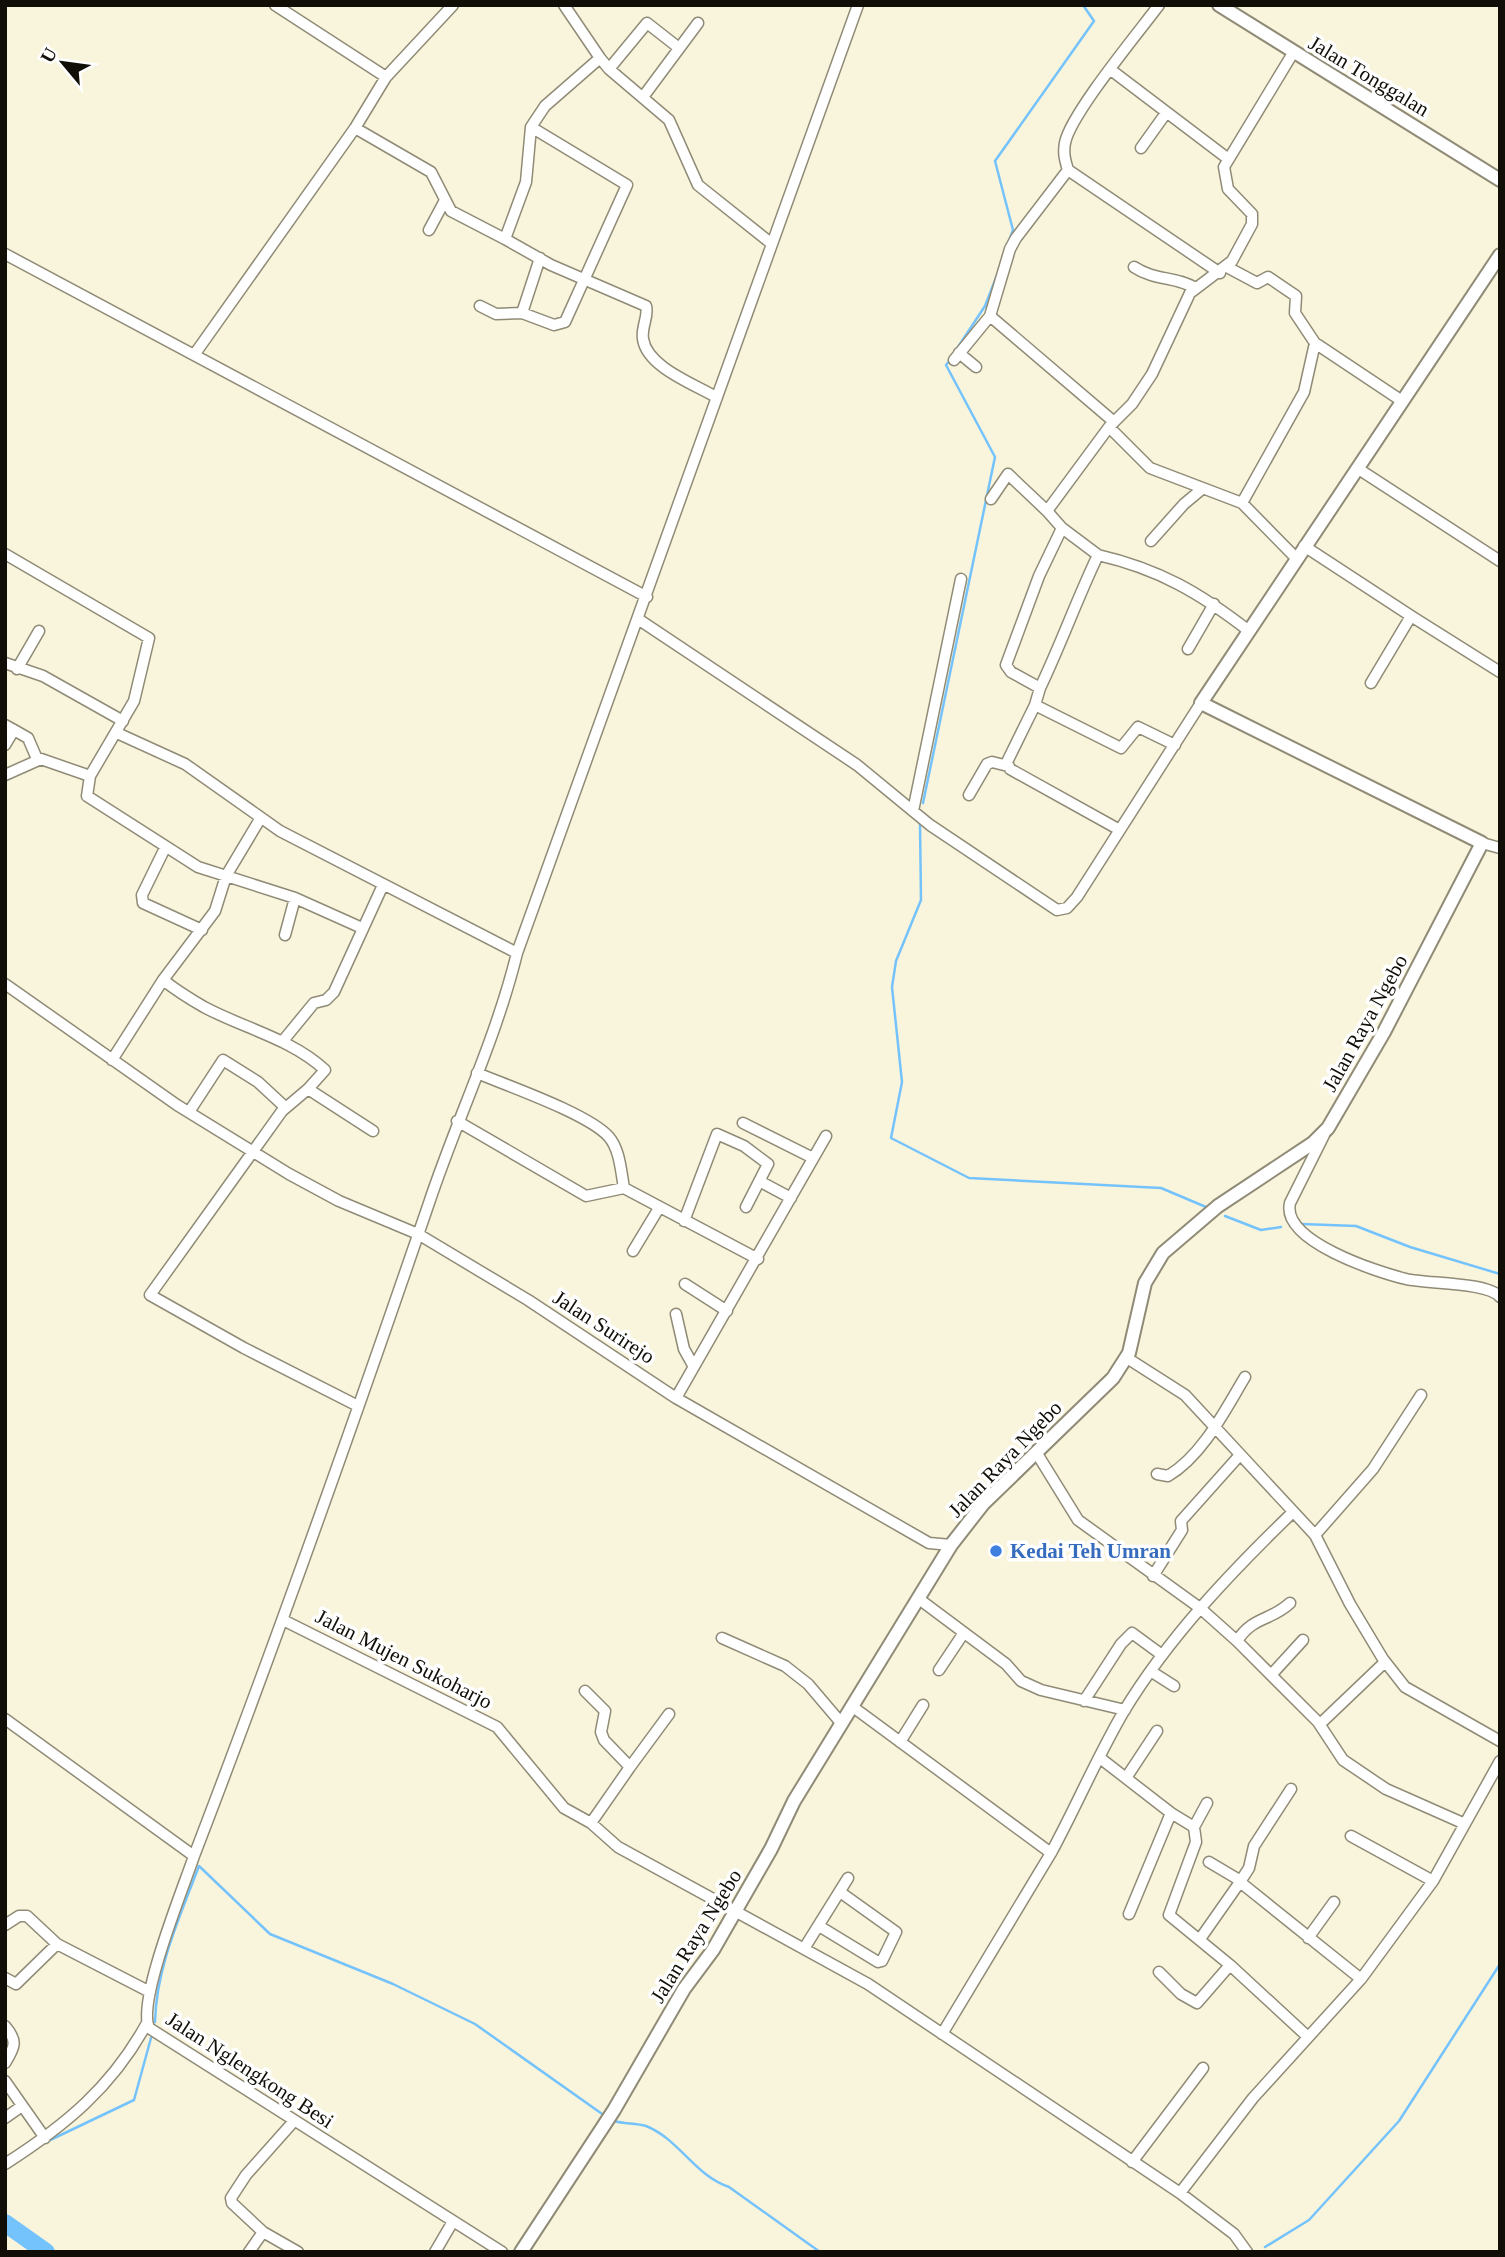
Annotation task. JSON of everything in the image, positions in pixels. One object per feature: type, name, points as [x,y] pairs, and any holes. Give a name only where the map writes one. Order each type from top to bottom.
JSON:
[{"type":"street","points":[[275,5],[386,77]]},
{"type":"street","points":[[194,355],[355,128],[386,77],[453,5]]},
{"type":"street","points":[[564,5],[609,69],[669,120],[698,185],[772,244]]},
{"type":"street","name":"Jalan Nglengkong Besi","points":[[502,2252],[452,2223],[155,2033],[147,2023],[150,1992],[194,1856],[283,1620],[457,1121],[508,990],[517,953],[858,5]]},
{"type":"street","points":[[1159,5],[1067,136],[1064,154],[1068,170],[1224,270],[1258,283],[1270,278],[1296,296],[1295,313],[1315,343],[1402,401]]},
{"type":"street","name":"Jalan Tonggalan","points":[[1219,5],[1293,53],[1323,67],[1500,180]]},
{"type":"street","points":[[609,69],[647,23],[679,48]]},
{"type":"street","points":[[643,97],[698,23]]},
{"type":"street","points":[[1047,511],[1111,424],[1132,404],[1152,374],[1195,288],[1224,270],[1253,218],[1228,189],[1223,176],[1227,158],[1293,53]]},
{"type":"street","points":[[505,239],[526,182],[531,127],[545,106],[600,58]]},
{"type":"street","points":[[1111,70],[1227,158]]},
{"type":"street","points":[[1141,148],[1166,113]]},
{"type":"street","points":[[480,306],[496,314],[522,313],[560,324],[570,315],[627,185],[531,127]]},
{"type":"street","points":[[355,128],[431,172],[444,202],[464,220],[646,306],[642,337],[646,349],[660,364],[716,397]]},
{"type":"street","points":[[976,367],[957,357],[990,316],[1010,249],[1068,170]]},
{"type":"street","points":[[429,230],[444,202]]},
{"type":"street","points":[[5,254],[647,597]]},
{"type":"street","points":[[638,619],[857,765],[913,811],[1057,910],[1067,908],[1077,897],[1118,829],[1300,552],[1500,255]]},
{"type":"street","points":[[522,313],[540,258]]},
{"type":"street","points":[[1134,267],[1152,278],[1177,281],[1195,288]]},
{"type":"street","points":[[990,316],[1111,424],[1150,468],[1242,503],[1300,552],[1411,616],[1500,672]]},
{"type":"street","points":[[1242,503],[1304,393],[1315,343]]},
{"type":"street","points":[[1357,468],[1500,561]]},
{"type":"street","points":[[991,499],[1008,474],[1062,528],[1098,555],[1152,571],[1187,586],[1249,631]]},
{"type":"street","points":[[1151,541],[1184,504],[1202,489]]},
{"type":"street","points":[[1040,688],[1010,672],[1006,665],[1039,576],[1062,528]]},
{"type":"street","points":[[5,554],[149,638],[134,701],[90,776],[87,796],[198,867],[295,898],[362,928]]},
{"type":"street","points":[[1008,766],[1010,754],[1035,705],[1070,612],[1098,555]]},
{"type":"street","points":[[913,811],[961,579]]},
{"type":"street","points":[[1188,649],[1214,604]]},
{"type":"street","points":[[1371,683],[1411,616]]},
{"type":"street","points":[[17,669],[39,631]]},
{"type":"street","points":[[5,663],[43,676],[123,721]]},
{"type":"street","points":[[1201,703],[1482,843],[1500,848]]},
{"type":"street","points":[[1035,705],[1121,748],[1138,727],[1175,745]]},
{"type":"street","points":[[5,745],[10,727],[28,738],[37,759]]},
{"type":"street","points":[[117,733],[186,764],[260,819],[517,953]]},
{"type":"street","points":[[5,775],[37,759],[48,760],[90,776]]},
{"type":"street","points":[[969,795],[987,765],[992,762],[1008,766],[1118,829]]},
{"type":"street","points":[[112,1060],[163,981],[215,911],[226,876],[260,819]]},
{"type":"street","name":"Jalan Raya Ngebo","points":[[521,2252],[614,2110],[684,1989],[713,1950],[771,1849],[794,1801],[951,1545],[983,1504],[1113,1378],[1126,1358],[1145,1283],[1163,1253],[1218,1206],[1312,1143],[1328,1128],[1384,1032],[1482,843]]},
{"type":"street","points":[[165,848],[142,895],[143,903],[202,930]]},
{"type":"street","points":[[282,1042],[314,1003],[326,1000],[334,992],[383,885]]},
{"type":"street","points":[[285,934],[295,898]]},
{"type":"street","points":[[163,981],[205,1007],[282,1042],[325,1070],[308,1089],[285,1107],[150,1295],[256,1354],[358,1406]]},
{"type":"street","name":"Jalan Surirejo","points":[[5,984],[189,1112],[289,1174],[339,1201],[418,1234],[528,1300],[676,1398],[929,1543],[951,1545]]},
{"type":"street","points":[[189,1112],[223,1060],[258,1082],[285,1107]]},
{"type":"street","points":[[477,1073],[578,1117],[607,1135],[616,1149],[624,1188]]},
{"type":"street","points":[[308,1089],[373,1131]]},
{"type":"street","points":[[457,1121],[586,1196],[624,1188],[758,1259]]},
{"type":"street","points":[[743,1123],[814,1158]]},
{"type":"street","points":[[1328,1128],[1290,1203],[1288,1213],[1297,1229],[1348,1259],[1406,1279],[1486,1290],[1500,1297]]},
{"type":"street","points":[[684,1221],[717,1133],[765,1160],[768,1169],[746,1207]]},
{"type":"street","points":[[676,1398],[758,1259],[826,1136]]},
{"type":"street","points":[[761,1182],[791,1198]]},
{"type":"street","points":[[633,1251],[659,1208]]},
{"type":"street","points":[[685,1284],[727,1311]]},
{"type":"street","points":[[676,1314],[684,1349],[694,1367]]},
{"type":"street","points":[[1126,1358],[1174,1386],[1315,1535],[1339,1584],[1385,1662],[1405,1687],[1416,1696],[1500,1741]]},
{"type":"street","points":[[1157,1475],[1168,1476],[1177,1471],[1213,1428],[1245,1377]]},
{"type":"street","points":[[1315,1535],[1373,1469],[1422,1395]]},
{"type":"street","points":[[1036,1452],[1077,1520],[1200,1608],[1237,1641],[1320,1724],[1338,1756],[1368,1779],[1465,1824]]},
{"type":"street","points":[[1153,1576],[1182,1530],[1181,1521],[1239,1456]]},
{"type":"street","points":[[942,2035],[1051,1853],[1125,1710],[1162,1656],[1200,1608],[1292,1513]]},
{"type":"street","points":[[929,1543],[939,1565]]},
{"type":"street","points":[[919,1599],[1006,1664],[1021,1681],[1041,1690],[1125,1710]]},
{"type":"street","points":[[1237,1641],[1250,1624],[1279,1612],[1290,1603]]},
{"type":"street","name":"Jalan Mujen Sukoharjo","points":[[283,1620],[497,1727],[564,1808],[590,1824],[618,1847],[734,1913],[805,1947],[868,1984],[1180,2193],[1234,2234],[1247,2252]]},
{"type":"street","points":[[1084,1701],[1121,1644],[1132,1633],[1162,1656]]},
{"type":"street","points":[[939,1671],[964,1634]]},
{"type":"street","points":[[722,1638],[785,1666],[808,1684],[842,1724]]},
{"type":"street","points":[[1272,1674],[1303,1640]]},
{"type":"street","points":[[1320,1724],[1385,1662]]},
{"type":"street","points":[[1152,1672],[1174,1686]]},
{"type":"street","points":[[585,1691],[605,1711],[601,1732],[604,1740],[630,1767]]},
{"type":"street","points":[[900,1742],[923,1705]]},
{"type":"street","points":[[853,1707],[1051,1853]]},
{"type":"street","points":[[590,1824],[669,1714]]},
{"type":"street","points":[[5,1719],[194,1856]]},
{"type":"street","points":[[1126,1778],[1157,1731]]},
{"type":"street","points":[[1100,1758],[1171,1813],[1194,1827]]},
{"type":"street","points":[[1180,2193],[1253,2098],[1361,1979],[1433,1881],[1500,1761]]},
{"type":"street","points":[[1200,1939],[1249,1868],[1254,1846],[1291,1789]]},
{"type":"street","points":[[1208,1803],[1194,1827],[1196,1842],[1169,1915],[1230,1965],[1307,2037]]},
{"type":"street","points":[[1129,1914],[1171,1813]]},
{"type":"street","points":[[1351,1836],[1433,1881]]},
{"type":"street","points":[[1209,1862],[1240,1882],[1361,1979]]},
{"type":"street","points":[[805,1947],[848,1878]]},
{"type":"street","points":[[819,1926],[879,1962],[882,1961],[896,1932],[840,1892]]},
{"type":"street","points":[[1308,1938],[1334,1902]]},
{"type":"street","points":[[5,1925],[19,1916],[27,1916],[57,1944],[150,1992]]},
{"type":"street","points":[[5,1978],[13,1984],[18,1983],[57,1944]]},
{"type":"street","points":[[1159,1972],[1181,1994],[1197,2003],[1230,1965]]},
{"type":"street","points":[[5,2164],[66,2122],[117,2072],[147,2023]]},
{"type":"street","points":[[5,2026],[15,2038],[16,2045],[5,2063]]},
{"type":"street","points":[[1132,2162],[1203,2068]]},
{"type":"street","points":[[5,2081],[45,2138]]},
{"type":"street","points":[[5,2118],[22,2106]]},
{"type":"street","points":[[295,2121],[246,2175],[231,2198],[232,2203],[263,2232],[298,2252]]},
{"type":"street","points":[[435,2252],[452,2223]]},
{"type":"street","points":[[249,2252],[263,2232]]},
{"type":"waterway","points":[[1009,241],[1013,230],[995,161],[1094,21],[1083,5]]},
{"type":"waterway","points":[[958,347],[985,306],[999,270]]},
{"type":"waterway","points":[[923,803],[995,457],[946,365],[951,359]]},
{"type":"waterway","points":[[920,824],[921,900],[896,961],[892,987],[902,1082],[891,1138],[969,1178],[1161,1188],[1206,1207]]},
{"type":"waterway","points":[[1225,1216],[1261,1230],[1281,1227]]},
{"type":"waterway","points":[[1302,1224],[1356,1226],[1410,1247],[1500,1274]]},
{"type":"waterway","points":[[155,2022],[164,1962],[199,1866],[270,1934],[393,1984],[475,2024],[605,2116]]},
{"type":"waterway","points":[[1265,2247],[1309,2220],[1399,2121],[1500,1964]]},
{"type":"waterway","points":[[46,2142],[134,2100],[151,2038]]},
{"type":"waterway","points":[[614,2121],[646,2126],[658,2132],[706,2175],[729,2187],[820,2252]]},
{"type":"waterway","points":[[5,2223],[46,2252]]},
{"type":"place","name":"Kedai Teh Umran","points":[[996,1551]]}]
